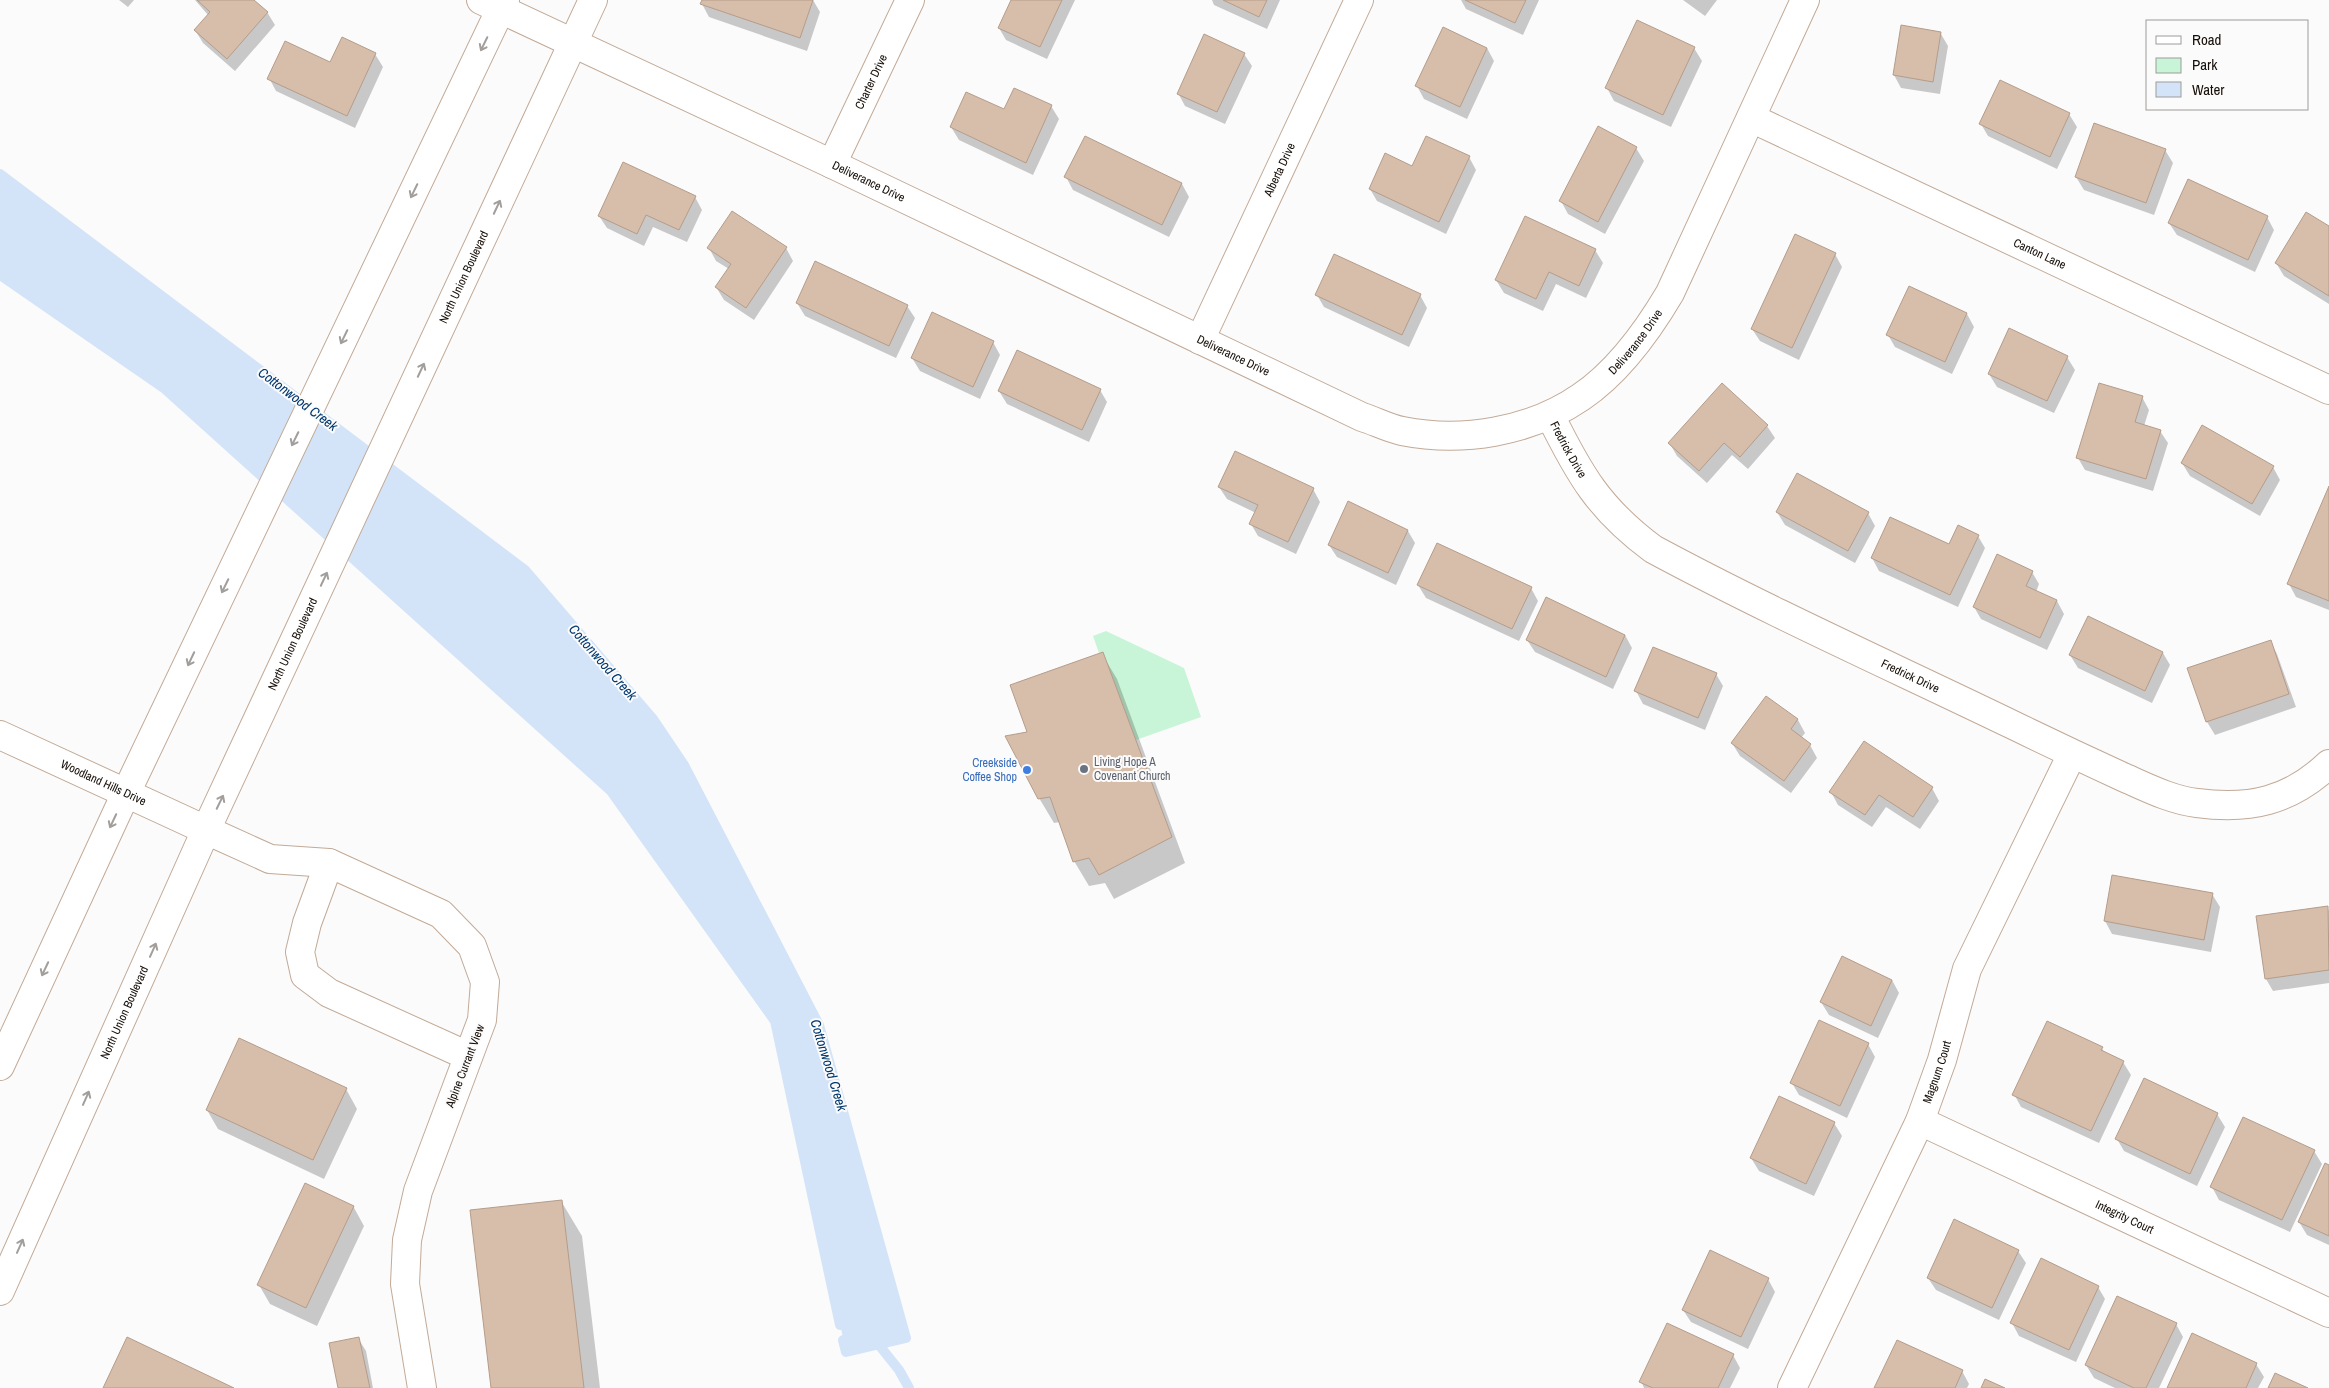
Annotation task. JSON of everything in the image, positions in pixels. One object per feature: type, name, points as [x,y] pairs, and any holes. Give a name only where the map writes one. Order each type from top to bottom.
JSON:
[{"type":"street","name":"North Union Boulevard","points":[[0,1291],[206,830],[593,0]]},
{"type":"street","name":"Charter Drive","points":[[832,164],[910,0]]},
{"type":"street","name":"Alberta Drive","points":[[1200,340],[1359,0]]},
{"type":"street","name":"Deliverance Drive","points":[[495,3],[572,43],[832,164],[1362,417],[1401,431],[1473,436],[1507,429],[1550,415],[1582,397],[1608,374],[1651,326],[1670,293],[1805,0]]},
{"type":"street","points":[[0,1066],[126,793],[331,364],[495,3]]},
{"type":"street","name":"Canton Lane","points":[[1751,118],[2329,390]]},
{"type":"street","name":"Fredrick Drive","points":[[1550,415],[1573,462],[1598,499],[1627,530],[1653,549],[2072,754],[2162,794],[2195,803],[2230,806],[2262,803],[2286,795],[2314,778],[2329,764]]},
{"type":"street","name":"Woodland Hills Drive","points":[[0,735],[206,830]]},
{"type":"street","name":"Magnum Court","points":[[1792,1388],[1920,1121],[1942,1060],[1967,969],[2072,754]]},
{"type":"street","name":"Alpine Currant View","points":[[206,830],[270,859],[329,864],[441,914],[472,946],[485,982],[482,1020],[418,1191],[407,1240],[405,1284],[422,1388]]},
{"type":"street","points":[[329,864],[306,923],[300,952],[305,975],[329,993],[468,1056]]},
{"type":"street","name":"Integrity Court","points":[[1920,1121],[2329,1313]]},
{"type":"green space","points":[[1106,631],[1184,668],[1201,717],[1136,740],[1103,652],[1099,653],[1093,636]]},
{"type":"water","points":[[0,174],[525,570],[653,719],[684,765],[819,1025],[906,1338],[846,1352],[775,1021],[611,791],[165,389],[0,275]]},
{"type":"building","points":[[197,0],[254,0],[268,12],[227,59],[194,30],[210,12]]},
{"type":"building","points":[[702,0],[813,0],[800,38],[700,4]]},
{"type":"building","points":[[1011,0],[1062,0],[1040,47],[998,28]]},
{"type":"building","points":[[1223,0],[1267,0],[1259,17]]},
{"type":"building","points":[[1465,0],[1526,0],[1515,23]]},
{"type":"building","points":[[1637,20],[1695,47],[1663,115],[1605,88]]},
{"type":"building","points":[[1901,25],[1941,32],[1933,82],[1893,75]]},
{"type":"building","points":[[1443,27],[1487,48],[1460,107],[1415,86]]},
{"type":"building","points":[[1204,34],[1245,53],[1217,112],[1177,94]]},
{"type":"building","points":[[342,37],[376,53],[347,116],[267,79],[285,41],[330,62]]},
{"type":"building","points":[[2000,80],[2070,113],[2050,157],[1979,124]]},
{"type":"building","points":[[1014,88],[1052,105],[1026,163],[950,127],[966,92],[1004,109]]},
{"type":"building","points":[[2094,123],[2166,149],[2146,203],[2075,177]]},
{"type":"building","points":[[1598,126],[1637,147],[1598,222],[1559,201]]},
{"type":"building","points":[[1085,136],[1182,183],[1162,225],[1064,177]]},
{"type":"building","points":[[1426,136],[1470,156],[1439,222],[1369,189],[1385,153],[1412,166]]},
{"type":"building","points":[[623,162],[696,196],[679,230],[646,215],[637,234],[598,216]]},
{"type":"building","points":[[2188,179],[2268,216],[2248,260],[2168,223]]},
{"type":"building","points":[[732,211],[787,247],[746,308],[715,287],[731,264],[707,248]]},
{"type":"building","points":[[2306,212],[2329,226],[2329,296],[2275,263]]},
{"type":"building","points":[[1525,216],[1596,249],[1579,286],[1549,272],[1536,299],[1495,280]]},
{"type":"building","points":[[1795,234],[1836,253],[1792,348],[1751,329]]},
{"type":"building","points":[[1334,254],[1421,294],[1402,335],[1315,295]]},
{"type":"building","points":[[815,261],[908,305],[889,346],[796,303]]},
{"type":"building","points":[[1909,286],[1967,313],[1945,362],[1886,335]]},
{"type":"building","points":[[932,312],[994,341],[973,387],[911,358]]},
{"type":"building","points":[[2009,328],[2068,356],[2047,401],[1988,374]]},
{"type":"building","points":[[1017,350],[1101,389],[1082,430],[998,391]]},
{"type":"building","points":[[1722,383],[1768,425],[1740,457],[1724,443],[1699,471],[1668,443]]},
{"type":"building","points":[[2099,383],[2143,396],[2135,422],[2161,430],[2146,479],[2076,458]]},
{"type":"building","points":[[2202,425],[2274,466],[2252,504],[2181,463]]},
{"type":"building","points":[[1235,451],[1314,488],[1288,542],[1249,524],[1258,505],[1218,487]]},
{"type":"building","points":[[1797,473],[1869,512],[1848,551],[1776,512]]},
{"type":"building","points":[[2329,486],[2329,601],[2287,584]]},
{"type":"building","points":[[1348,501],[1408,530],[1388,573],[1328,545]]},
{"type":"building","points":[[1890,517],[1949,544],[1958,525],[1979,535],[1950,595],[1871,558]]},
{"type":"building","points":[[1437,543],[1532,587],[1512,629],[1417,585]]},
{"type":"building","points":[[1997,554],[2033,571],[2026,586],[2057,600],[2040,638],[1973,607]]},
{"type":"building","points":[[1546,597],[1625,635],[1606,677],[1526,640]]},
{"type":"building","points":[[2088,616],[2163,652],[2145,691],[2069,655]]},
{"type":"building","points":[[2271,640],[2289,694],[2206,722],[2187,668]]},
{"type":"building","points":[[1653,647],[1717,673],[1698,718],[1634,691]]},
{"type":"building","name":"Living Hope A Covenant Church","points":[[1103,652],[1172,837],[1099,875],[1089,858],[1073,862],[1050,797],[1038,799],[1005,736],[1027,732],[1010,685]]},
{"type":"building","points":[[1766,696],[1798,719],[1791,729],[1811,744],[1784,781],[1731,743]]},
{"type":"building","points":[[1864,741],[1933,787],[1913,817],[1879,795],[1865,815],[1829,792]]},
{"type":"building","points":[[2112,875],[2213,893],[2204,940],[2104,921]]},
{"type":"building","points":[[2328,906],[2329,970],[2265,979],[2256,916]]},
{"type":"building","points":[[1842,956],[1892,980],[1871,1026],[1820,1002]]},
{"type":"building","points":[[1819,1020],[1869,1043],[1840,1106],[1790,1083]]},
{"type":"building","points":[[2047,1021],[2103,1047],[2101,1050],[2124,1061],[2091,1131],[2012,1095]]},
{"type":"building","points":[[239,1038],[347,1088],[313,1160],[206,1110]]},
{"type":"building","points":[[2144,1078],[2218,1113],[2190,1174],[2115,1139]]},
{"type":"building","points":[[1779,1096],[1835,1122],[1806,1184],[1750,1158]]},
{"type":"building","points":[[2243,1117],[2315,1150],[2282,1220],[2210,1187]]},
{"type":"building","points":[[2325,1163],[2329,1165],[2329,1236],[2298,1222]]},
{"type":"building","points":[[305,1183],[354,1206],[306,1308],[257,1285]]},
{"type":"building","points":[[562,1200],[584,1388],[491,1388],[470,1210]]},
{"type":"building","points":[[1954,1219],[2019,1250],[1992,1308],[1927,1278]]},
{"type":"building","points":[[1710,1250],[1769,1278],[1741,1337],[1682,1310]]},
{"type":"building","points":[[2041,1258],[2099,1286],[2069,1350],[2010,1323]]},
{"type":"building","points":[[2117,1296],[2177,1323],[2146,1388],[2134,1388],[2085,1365]]},
{"type":"building","points":[[1667,1323],[1734,1354],[1718,1388],[1653,1388],[1639,1382]]},
{"type":"building","points":[[2192,1333],[2257,1363],[2246,1388],[2167,1388]]},
{"type":"building","points":[[127,1337],[234,1388],[103,1388]]},
{"type":"building","points":[[359,1337],[370,1388],[338,1388],[329,1343]]},
{"type":"building","points":[[1897,1340],[1963,1370],[1955,1388],[1874,1388]]},
{"type":"building","points":[[2275,1373],[2308,1388],[2268,1388]]},
{"type":"building","points":[[1985,1379],[2005,1388],[1981,1388]]},
{"type":"waterway","name":"Cottonwood Creek","points":[[0,174],[525,570],[653,719],[684,765],[819,1025],[906,1338],[846,1352],[843,1340]]},
{"type":"waterway","name":"Cottonwood Creek","points":[[0,275],[165,389],[611,791],[775,1021],[840,1325]]},
{"type":"waterway","name":"Cottonwood Creek","points":[[875,1340],[899,1370],[909,1388]]},
{"type":"place","name":"Living Hope A Covenant Church","points":[[1084,769]]},
{"type":"place","name":"Creekside Coffee Shop","points":[[1027,770]]}]
